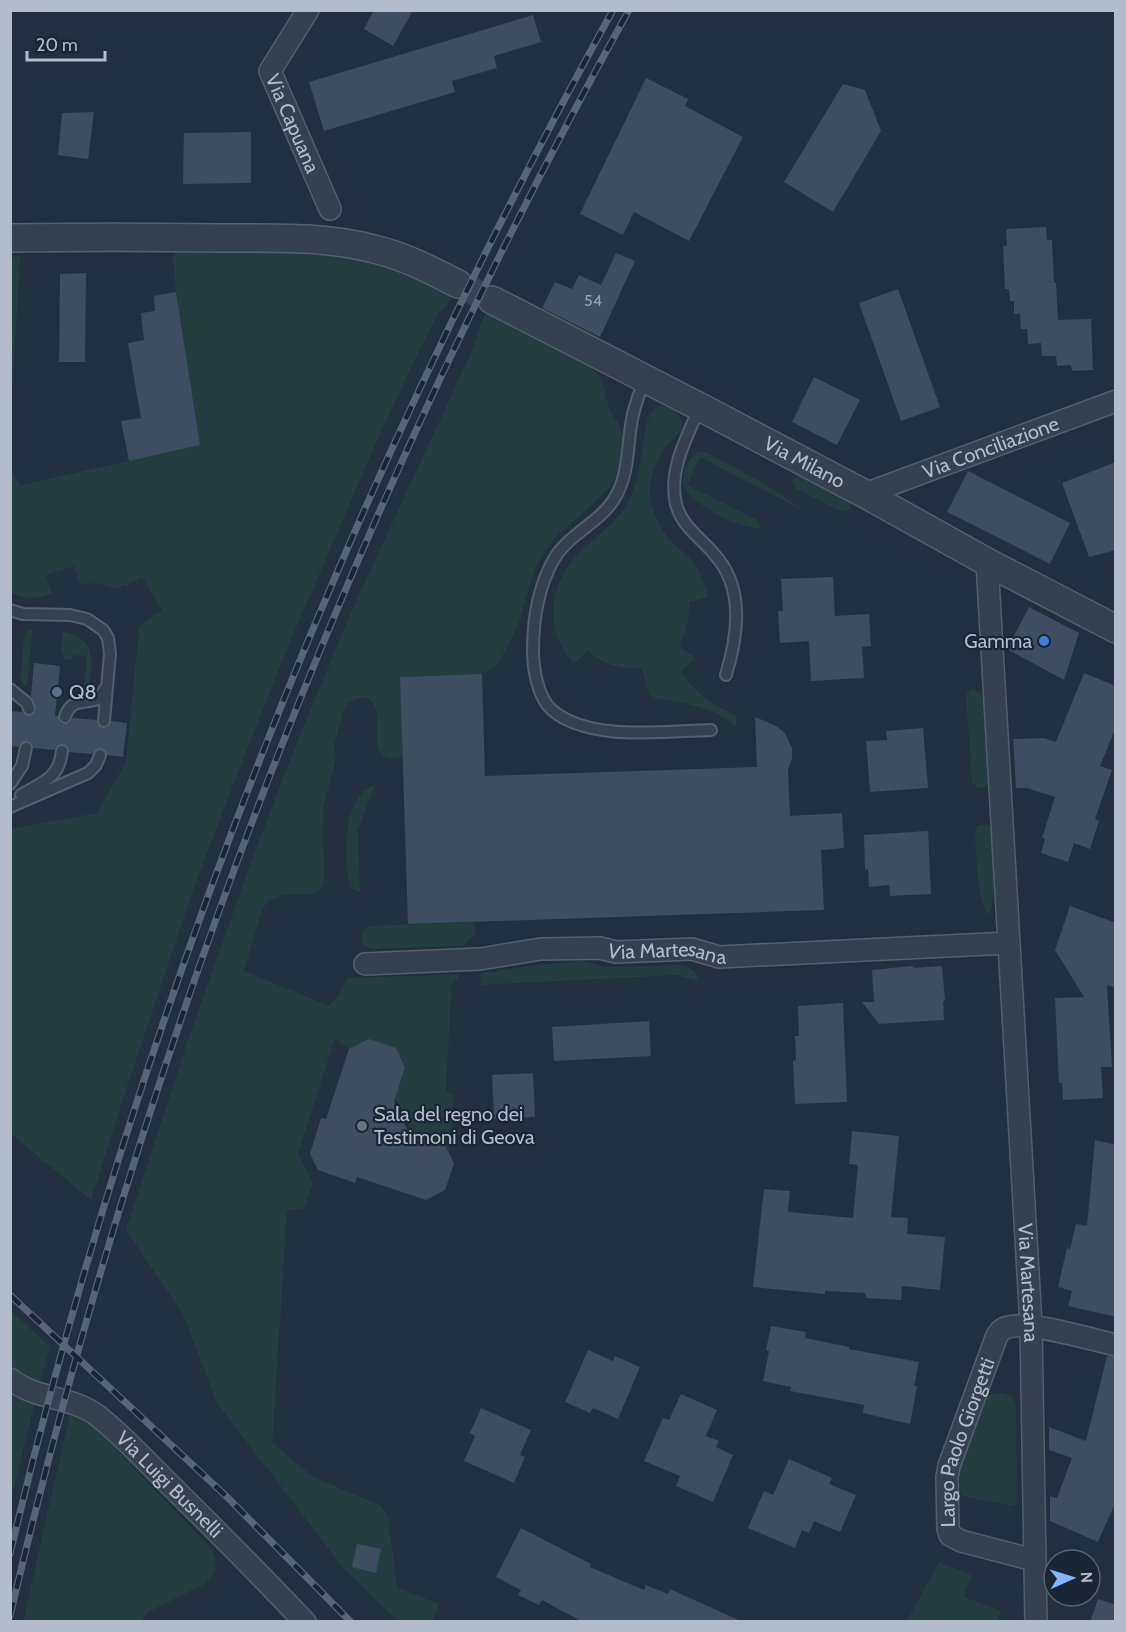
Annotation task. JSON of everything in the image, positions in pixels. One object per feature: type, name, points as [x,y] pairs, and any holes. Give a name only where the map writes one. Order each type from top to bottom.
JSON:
[{"type":"street","name":"Via Capuana","points":[[308,10],[270,71],[330,209]]},
{"type":"street","points":[[10,238],[280,238],[339,241],[398,256],[458,284]]},
{"type":"street","name":"Via Milano","points":[[492,300],[700,407],[1116,629]]},
{"type":"street","name":"Via Conciliazione","points":[[865,494],[1116,401]]},
{"type":"street","name":"Via Martesana","points":[[987,562],[1030,1325],[1036,1622]]},
{"type":"street","name":"Via Martesana","points":[[365,964],[480,959],[542,949],[600,948],[616,952],[692,949],[719,957],[1009,944]]},
{"type":"street","name":"Largo Paolo Giorgetti","points":[[1030,1325],[1013,1325],[999,1332],[951,1457],[947,1477],[950,1535],[961,1541],[1034,1560]]},
{"type":"street","points":[[1030,1325],[1116,1345]]},
{"type":"street","name":"Via Luigi Busnelli","points":[[10,1379],[28,1391],[76,1405],[96,1415],[112,1428],[306,1622]]},
{"type":"lane","points":[[645,379],[633,415],[628,458],[617,494],[608,509],[567,544],[555,558],[543,584],[533,633],[533,665],[539,690],[550,709],[566,720],[587,728],[610,732],[711,730]]},
{"type":"lane","points":[[700,407],[682,449],[674,489],[680,516],[687,527],[726,568],[732,585],[737,610],[732,656],[726,675]]},
{"type":"lane","points":[[10,610],[23,614],[70,615],[87,619],[103,630],[110,644],[104,721]]},
{"type":"lane","points":[[65,717],[72,704],[98,699],[104,691],[108,677]]},
{"type":"lane","points":[[10,689],[27,703],[29,710]]},
{"type":"lane","points":[[10,784],[22,766],[26,748]]},
{"type":"lane","points":[[10,801],[52,776],[60,763],[62,751]]},
{"type":"lane","points":[[10,807],[88,773],[96,765],[100,755]]},
{"type":"green space","points":[[180,248],[261,248],[366,256],[453,293],[447,306],[439,312],[374,447],[287,649],[194,887],[91,1200],[11,1134],[11,829],[97,813],[126,762],[139,628],[141,624],[162,610],[142,577],[117,589],[99,584],[80,585],[74,566],[46,575],[52,594],[26,598],[11,592],[10,469],[21,485],[200,445],[176,292],[173,256]]},
{"type":"green space","points":[[10,257],[20,257],[11,410]]},
{"type":"green space","points":[[488,309],[585,362],[597,373],[610,411],[622,434],[622,450],[614,480],[607,490],[545,550],[535,568],[519,622],[495,667],[481,674],[400,677],[401,757],[390,758],[379,750],[377,714],[369,698],[361,697],[349,702],[344,709],[334,745],[336,759],[323,808],[324,884],[319,891],[312,894],[286,895],[269,902],[262,910],[244,971],[329,1006],[341,992],[347,978],[458,974],[458,978],[451,986],[446,1091],[453,1096],[449,1153],[444,1144],[414,1135],[395,1097],[405,1067],[396,1048],[369,1039],[349,1049],[335,1038],[298,1154],[313,1183],[304,1208],[287,1211],[272,1443],[314,1477],[381,1506],[388,1516],[397,1587],[438,1604],[433,1621],[398,1621],[344,1569],[217,1403],[183,1314],[126,1230],[189,1037],[254,854],[298,740],[352,610],[472,351]]},
{"type":"green space","points":[[659,406],[676,413],[682,424],[680,431],[661,453],[655,467],[650,487],[652,508],[665,533],[694,563],[708,597],[689,602],[687,625],[679,646],[695,658],[681,672],[699,693],[736,716],[736,726],[706,709],[649,695],[642,668],[614,666],[588,651],[573,664],[557,636],[553,610],[558,586],[578,554],[613,522],[626,506],[637,477],[647,422]]},
{"type":"green space","points":[[699,451],[706,452],[768,486],[803,510],[700,457],[687,485],[757,520],[762,528],[743,525],[719,516],[690,495],[683,483],[684,473],[691,458]]},
{"type":"green space","points":[[798,476],[847,500],[851,506],[847,512],[840,511],[797,489],[792,480]]},
{"type":"green space","points":[[33,629],[27,686],[21,680],[24,636],[26,632]]},
{"type":"green space","points":[[63,632],[82,640],[90,653],[89,690],[87,692],[84,691],[87,657],[72,655],[71,660],[64,659],[61,651]]},
{"type":"green space","points":[[971,690],[981,694],[985,705],[989,783],[985,787],[977,788],[972,781],[966,695]]},
{"type":"green space","points":[[375,785],[358,830],[360,892],[350,888],[348,881],[348,827],[356,801],[364,791]]},
{"type":"green space","points":[[979,825],[988,825],[991,829],[994,883],[990,915],[985,909],[979,888],[975,832]]},
{"type":"green space","points":[[474,922],[475,933],[464,946],[373,949],[364,946],[361,939],[363,930],[370,926]]},
{"type":"green space","points":[[583,961],[604,967],[684,965],[695,972],[699,981],[677,975],[480,985],[481,973]]},
{"type":"green space","points":[[10,1310],[50,1347],[39,1388],[11,1366]]},
{"type":"green space","points":[[996,1393],[1009,1395],[1016,1405],[1017,1502],[1012,1506],[962,1496],[956,1476],[987,1396]]},
{"type":"green space","points":[[11,1396],[35,1402],[11,1500]]},
{"type":"green space","points":[[72,1411],[87,1419],[212,1550],[216,1560],[211,1577],[204,1584],[150,1611],[141,1621],[23,1622]]},
{"type":"green space","points":[[939,1562],[971,1575],[964,1597],[1001,1611],[997,1621],[907,1621]]},
{"type":"building","points":[[374,10],[413,10],[393,46],[364,29]]},
{"type":"building","points":[[533,15],[541,42],[494,56],[497,68],[452,81],[455,92],[324,131],[309,82]]},
{"type":"building","points":[[646,78],[688,99],[685,106],[743,137],[689,241],[634,212],[623,235],[580,214]]},
{"type":"building","points":[[843,84],[865,90],[881,131],[833,212],[784,182]]},
{"type":"building","points":[[94,112],[88,159],[58,155],[62,113]]},
{"type":"building","points":[[251,132],[251,183],[183,184],[184,133]]},
{"type":"building","points":[[1046,227],[1047,240],[1052,240],[1058,320],[1091,319],[1093,370],[1072,371],[1071,365],[1057,366],[1056,356],[1042,356],[1041,343],[1028,344],[1027,329],[1021,329],[1020,314],[1014,314],[1014,301],[1010,301],[1009,289],[1005,289],[1003,246],[1007,246],[1006,229]]},
{"type":"building","points":[[616,253],[635,261],[600,337],[542,308],[555,282],[572,289],[579,275],[601,285]]},
{"type":"building","points":[[86,273],[85,362],[59,362],[60,274]]},
{"type":"building","points":[[898,289],[940,407],[901,421],[859,303]]},
{"type":"building","points":[[176,292],[200,445],[129,461],[121,421],[141,418],[128,343],[144,340],[141,313],[155,311],[154,296]]},
{"type":"building","points":[[814,377],[860,400],[837,445],[792,422]]},
{"type":"building","points":[[1116,462],[1116,550],[1089,557],[1062,483]]},
{"type":"building","points":[[968,471],[1070,523],[1050,564],[947,512]]},
{"type":"building","points":[[833,577],[835,616],[869,614],[871,646],[862,647],[864,678],[811,681],[809,641],[780,643],[778,611],[783,611],[781,579]]},
{"type":"building","name":"Gamma","points":[[1029,607],[1079,633],[1064,680],[1007,649]]},
{"type":"building","points":[[34,663],[60,666],[55,716],[58,716],[62,724],[69,723],[73,718],[97,720],[98,725],[103,728],[108,727],[111,721],[127,723],[123,757],[107,755],[105,750],[100,748],[92,754],[69,752],[67,746],[63,744],[54,750],[33,748],[27,741],[21,743],[19,747],[10,746],[10,711],[32,716],[36,711],[31,696]]},
{"type":"building","points":[[1084,673],[1116,686],[1116,727],[1100,766],[1112,770],[1095,819],[1099,821],[1090,849],[1074,843],[1068,862],[1041,853],[1045,839],[1042,838],[1055,797],[1027,788],[1016,788],[1013,739],[1044,738],[1056,742]]},
{"type":"building","points":[[482,674],[485,776],[757,767],[755,717],[776,726],[785,733],[792,748],[792,759],[788,770],[790,816],[842,813],[844,848],[821,850],[824,910],[408,924],[400,677]]},
{"type":"building","points":[[923,728],[928,788],[870,792],[866,741],[887,740],[886,731]]},
{"type":"building","points":[[928,831],[931,894],[890,896],[889,885],[869,887],[868,869],[865,870],[864,835]]},
{"type":"building","points":[[1070,906],[1116,923],[1116,988],[1107,985],[1112,1067],[1101,1067],[1103,1098],[1063,1100],[1062,1083],[1059,1083],[1055,998],[1084,997],[1055,950]]},
{"type":"building","points":[[912,966],[914,968],[942,966],[944,1020],[879,1024],[862,1002],[874,1002],[872,970]]},
{"type":"building","points":[[843,1003],[847,1102],[795,1104],[793,1061],[796,1060],[795,1036],[799,1036],[798,1006]]},
{"type":"building","points":[[649,1021],[651,1056],[554,1061],[552,1027]]},
{"type":"building","name":"Sala del regno dei Testimoni di Geova","points":[[369,1039],[396,1048],[405,1067],[394,1102],[409,1133],[444,1144],[454,1163],[445,1190],[426,1200],[357,1177],[355,1183],[318,1170],[310,1154],[321,1118],[326,1119],[349,1049]]},
{"type":"building","points":[[533,1073],[535,1117],[494,1119],[492,1075]]},
{"type":"building","points":[[852,1131],[899,1136],[891,1217],[908,1218],[907,1234],[945,1237],[940,1290],[902,1286],[901,1300],[866,1298],[866,1293],[825,1291],[825,1294],[753,1287],[764,1189],[790,1191],[788,1212],[853,1218],[858,1165],[849,1164]]},
{"type":"building","points":[[1095,1140],[1116,1145],[1116,1317],[1068,1306],[1072,1291],[1058,1287],[1067,1248],[1070,1249],[1076,1224],[1087,1226]]},
{"type":"building","points":[[771,1326],[806,1332],[805,1338],[850,1347],[849,1349],[919,1362],[910,1424],[863,1413],[864,1405],[790,1391],[791,1387],[763,1381]]},
{"type":"building","points":[[588,1350],[613,1361],[615,1356],[640,1367],[618,1419],[593,1408],[590,1413],[565,1402]]},
{"type":"building","points":[[1107,1356],[1116,1357],[1116,1501],[1098,1542],[1050,1521],[1050,1496],[1057,1498],[1072,1458],[1049,1450],[1049,1427],[1086,1441]]},
{"type":"building","points":[[681,1394],[717,1410],[706,1436],[719,1441],[716,1447],[733,1455],[713,1502],[676,1486],[680,1476],[644,1461],[663,1418],[669,1420]]},
{"type":"building","points":[[481,1408],[531,1430],[520,1455],[525,1457],[514,1483],[464,1461],[475,1436],[470,1433]]},
{"type":"building","points":[[789,1459],[832,1478],[829,1484],[856,1495],[840,1532],[814,1521],[809,1533],[802,1530],[795,1548],[748,1528],[764,1491],[773,1495]]},
{"type":"building","points":[[521,1528],[591,1564],[590,1567],[644,1590],[646,1585],[668,1594],[670,1589],[743,1622],[583,1622],[542,1600],[539,1605],[518,1595],[521,1590],[496,1577]]},
{"type":"building","points":[[357,1544],[381,1549],[376,1573],[352,1567]]},
{"type":"building","points":[[1102,1600],[1116,1605],[1116,1622],[1090,1622],[1095,1608],[1102,1608]]},
{"type":"tunnel","points":[[458,284],[492,300]]},
{"type":"railway","points":[[10,1554],[61,1353],[120,1154],[186,957],[259,762],[338,569],[424,380],[516,193],[613,10]]},
{"type":"railway","points":[[10,1616],[63,1407],[123,1199],[190,994],[264,792],[345,592],[433,395],[527,201],[629,10]]},
{"type":"railway","points":[[10,1295],[226,1496],[351,1622]]},
{"type":"place","name":"Gamma","points":[[1044,641]]},
{"type":"place","name":"Q8","points":[[57,692]]},
{"type":"place","name":"Sala del regno dei Testimoni di Geova","points":[[362,1126]]}]
